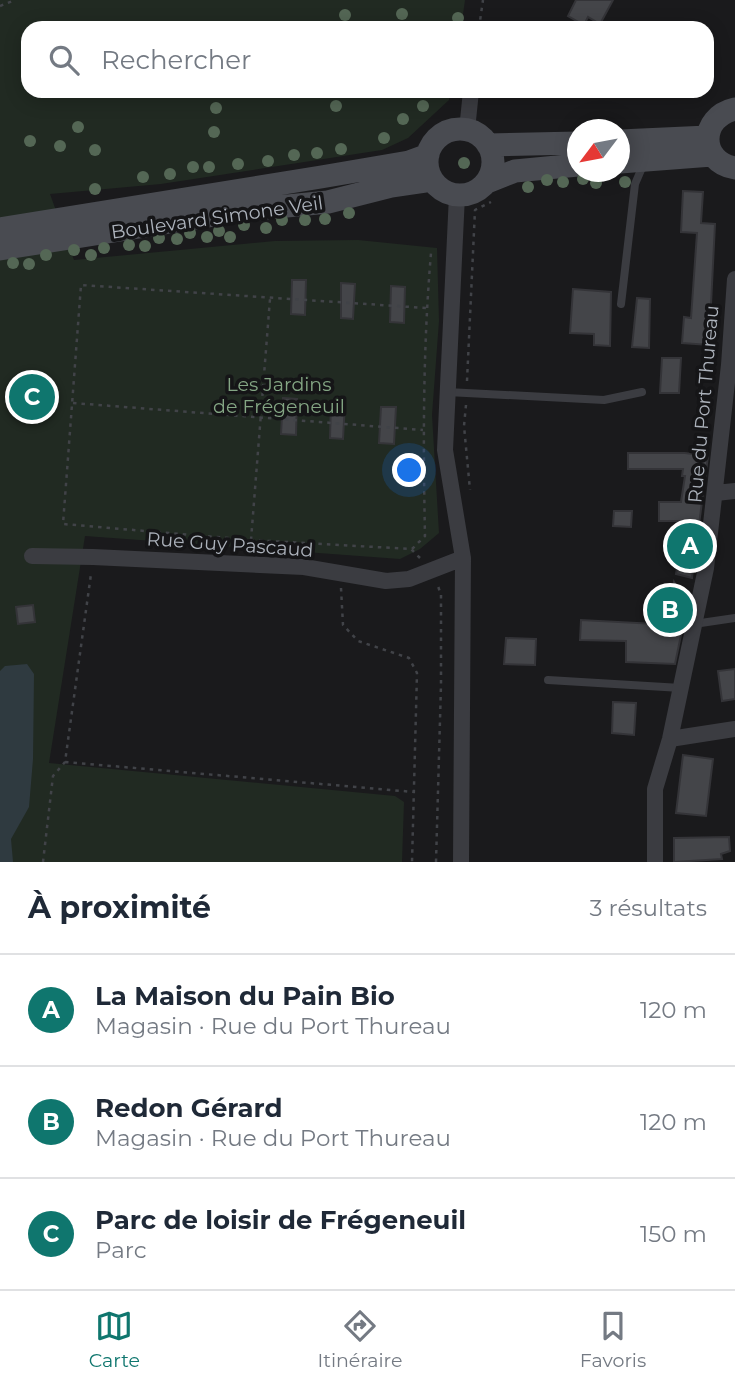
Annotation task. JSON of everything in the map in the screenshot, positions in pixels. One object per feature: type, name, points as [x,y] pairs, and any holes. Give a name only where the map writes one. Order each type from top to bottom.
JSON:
[{"type":"main road","points":[[735,109],[713,121],[710,146],[724,166],[735,169]]},
{"type":"main road","points":[[491,191],[493,163],[488,145],[482,138],[467,130],[457,130],[438,138],[428,155],[427,163],[432,180],[438,187],[457,195],[479,190],[491,191],[515,171],[567,167]]},
{"type":"main road","points":[[630,142],[710,146]]},
{"type":"main road","points":[[488,145],[567,143]]},
{"type":"main road","points":[[630,161],[710,146]]},
{"type":"main road","name":"Boulevard Simone Veil","points":[[0,229],[409,162],[428,155]]},
{"type":"main road","name":"Boulevard Simone Veil","points":[[0,249],[246,210],[328,202],[401,184],[432,180]]},
{"type":"street","points":[[467,130],[470,98]]},
{"type":"street","points":[[457,195],[445,450],[463,558],[461,862]]},
{"type":"street","name":"Rue du Port Thureau","points":[[655,862],[655,789],[670,739],[706,568],[729,365],[735,279]]},
{"type":"street","points":[[716,493],[735,491]]},
{"type":"street","name":"Rue Guy Pascaud","points":[[32,556],[304,567],[386,581],[409,579],[463,558]]},
{"type":"street","points":[[670,739],[735,729]]},
{"type":"lane","points":[[621,304],[635,184],[645,159]]},
{"type":"lane","points":[[446,392],[604,400],[642,393]]},
{"type":"lane","points":[[694,624],[735,618]]},
{"type":"lane","points":[[548,680],[681,688]]},
{"type":"path","points":[[0,6],[15,0]]},
{"type":"path","points":[[480,21],[483,0]]},
{"type":"path","points":[[471,501],[464,426],[475,210],[491,191]]},
{"type":"path","points":[[411,549],[425,536],[423,430],[426,308],[431,253]]},
{"type":"path","points":[[426,308],[81,285],[63,524],[251,540],[411,549],[432,569],[441,595],[442,685],[436,862]]},
{"type":"path","points":[[251,540],[270,299]]},
{"type":"path","points":[[72,403],[423,430]]},
{"type":"path","points":[[43,862],[53,776],[65,762],[93,557]]},
{"type":"path","points":[[341,574],[343,625],[358,641],[409,658],[418,673],[412,862]]},
{"type":"path","points":[[65,762],[414,792]]},
{"type":"green space","name":"Les Jardins de Frégeneuil","points":[[0,0],[465,0],[462,21],[21,21],[21,98],[449,98],[408,138],[382,150],[161,184],[50,194],[74,260],[275,241],[358,240],[437,248],[439,321],[432,415],[439,533],[420,549],[400,559],[85,536],[49,763],[395,796],[404,802],[402,862],[0,862]]},
{"type":"shaded area","points":[[27,664],[34,674],[33,759],[29,807],[11,839],[13,862],[0,862],[0,671],[5,666]]},
{"type":"building","points":[[576,0],[613,0],[602,21],[588,17],[586,21],[577,21],[568,16]]},
{"type":"building","points":[[683,191],[703,192],[701,223],[715,224],[709,345],[682,343],[684,317],[691,318],[697,233],[681,232]]},
{"type":"building","points":[[292,280],[306,280],[305,315],[291,314]]},
{"type":"building","points":[[341,283],[355,284],[353,319],[341,318]]},
{"type":"building","points":[[391,286],[405,287],[404,323],[390,322]]},
{"type":"building","points":[[573,289],[611,292],[610,346],[594,345],[594,334],[570,333]]},
{"type":"building","points":[[637,298],[650,299],[649,348],[632,347]]},
{"type":"building","points":[[662,358],[681,358],[679,393],[660,393]]},
{"type":"building","points":[[283,398],[297,399],[296,435],[281,434]]},
{"type":"building","points":[[331,402],[345,403],[343,439],[330,438]]},
{"type":"building","points":[[381,407],[396,407],[394,444],[379,443]]},
{"type":"building","points":[[628,453],[685,453],[708,456],[692,578],[676,574],[685,521],[659,521],[659,502],[681,502],[685,476],[682,476],[683,469],[628,469]]},
{"type":"building","points":[[614,511],[632,511],[631,527],[613,526]]},
{"type":"building","points":[[674,582],[687,606],[675,664],[626,662],[626,641],[580,640],[581,620],[656,624],[661,593],[672,595]]},
{"type":"building","points":[[33,605],[35,622],[18,624],[16,607]]},
{"type":"building","points":[[506,638],[536,639],[535,665],[504,664]]},
{"type":"building","points":[[735,669],[735,699],[722,701],[718,671]]},
{"type":"building","points":[[613,702],[636,703],[634,735],[612,733]]},
{"type":"building","points":[[683,755],[713,759],[706,816],[676,813]]},
{"type":"building","points":[[729,837],[730,851],[721,854],[722,859],[674,862],[674,838]]},
{"type":"place","name":"Parc de loisir de Frégeneuil","points":[[32,397]]},
{"type":"place","name":"La Maison du Pain Bio","points":[[690,546]]},
{"type":"place","name":"Redon Gérard","points":[[670,610]]}]
